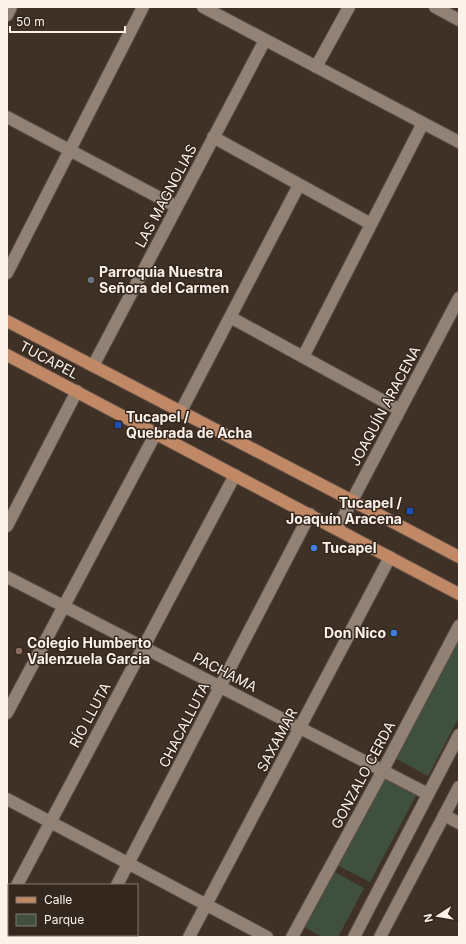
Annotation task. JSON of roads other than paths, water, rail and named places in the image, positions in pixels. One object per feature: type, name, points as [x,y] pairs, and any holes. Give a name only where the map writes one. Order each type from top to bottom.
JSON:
[{"type":"main road","name":"TUCAPEL","points":[[7,321],[352,500],[458,553]]},
{"type":"main road","name":"TUCAPEL","points":[[7,354],[459,594]]},
{"type":"street","points":[[7,15],[11,7]]},
{"type":"street","points":[[7,273],[143,7]]},
{"type":"street","points":[[202,7],[226,12],[265,40],[459,142]]},
{"type":"street","points":[[316,66],[349,7]]},
{"type":"street","points":[[434,7],[459,20]]},
{"type":"street","name":"LAS MAGNOLIAS","points":[[93,366],[265,40]]},
{"type":"street","points":[[7,116],[177,207]]},
{"type":"street","points":[[303,357],[423,123]]},
{"type":"street","points":[[213,138],[371,224]]},
{"type":"street","points":[[181,411],[299,185]]},
{"type":"street","name":"JOAQUÍN ARACENA","points":[[337,528],[459,298]]},
{"type":"street","points":[[230,317],[400,410]]},
{"type":"street","points":[[7,526],[77,391]]},
{"type":"street","points":[[7,713],[156,433]]},
{"type":"street","name":"RÍO LLUTA","points":[[18,884],[235,475]]},
{"type":"street","name":"CHACALLUTA","points":[[118,884],[310,514]]},
{"type":"street","name":"SAXAMAR","points":[[189,937],[390,557]]},
{"type":"street","name":"PACHAMA","points":[[7,577],[428,794]]},
{"type":"street","name":"GONZALO CERDA","points":[[292,937],[459,626]]},
{"type":"street","points":[[354,937],[459,736]]},
{"type":"street","points":[[380,937],[459,787]]},
{"type":"street","points":[[7,799],[266,937]]},
{"type":"street","points":[[444,815],[459,823]]},
{"type":"place","name":"Parroquia Nuestra Señora del Carmen","points":[[91,280]]},
{"type":"place","name":"Tucapel / Quebrada de Acha","points":[[118,425]]},
{"type":"place","name":"Tucapel / Joaquín Aracena","points":[[410,511]]},
{"type":"place","name":"Tucapel","points":[[314,548]]},
{"type":"place","name":"Don Nico","points":[[394,633]]},
{"type":"place","name":"Colegio Humberto Valenzuela Garcia","points":[[19,651]]}]
